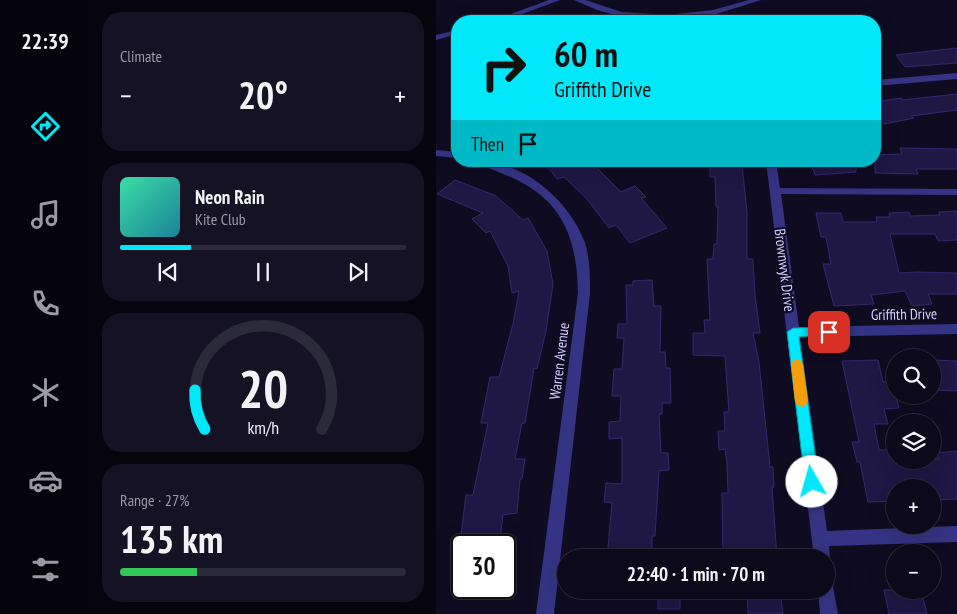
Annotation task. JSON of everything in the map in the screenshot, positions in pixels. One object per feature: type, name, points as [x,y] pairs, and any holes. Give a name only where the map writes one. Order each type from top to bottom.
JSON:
[{"type":"street","points":[[513,15],[556,0]]},
{"type":"street","points":[[578,0],[603,10],[632,15]]},
{"type":"street","points":[[694,15],[718,12],[757,0]]},
{"type":"street","points":[[436,38],[451,34]]},
{"type":"street","points":[[881,82],[957,76]]},
{"type":"street","points":[[436,153],[451,154]]},
{"type":"street","name":"Warren Avenue","points":[[500,167],[528,180],[557,204],[578,237],[583,258],[584,292],[545,614]]},
{"type":"street","name":"Brownwyk Drive","points":[[771,167],[821,549]]},
{"type":"street","points":[[774,191],[957,192]]},
{"type":"street","name":"Griffith Drive","points":[[793,332],[957,329]]},
{"type":"street","points":[[820,539],[957,534]]},
{"type":"street","points":[[828,599],[830,614]]},
{"type":"building","points":[[957,48],[957,63],[905,67],[896,55]]},
{"type":"building","points":[[957,94],[957,110],[911,116],[914,118],[884,124],[881,121],[881,101],[901,98],[902,100]]},
{"type":"building","points":[[900,148],[957,149],[957,169],[916,169],[918,174],[875,173],[875,167],[881,167],[881,155],[902,154]]},
{"type":"building","points":[[548,167],[596,167],[621,192],[635,186],[646,197],[641,198],[667,228],[630,243],[616,225],[609,228],[587,199],[564,177],[557,179]]},
{"type":"building","points":[[710,167],[742,167],[747,212],[747,259],[753,259],[760,333],[753,333],[759,362],[770,467],[773,467],[774,487],[772,487],[776,549],[723,549],[722,493],[728,493],[727,463],[725,449],[719,450],[718,431],[725,431],[724,412],[729,412],[725,356],[693,355],[693,333],[705,333],[704,320],[710,320],[707,259],[713,259],[714,244],[717,244],[718,207],[716,207],[715,177],[710,177]]},
{"type":"building","points":[[812,167],[856,167],[856,172],[815,175]]},
{"type":"building","points":[[455,180],[496,196],[523,220],[528,218],[547,251],[553,284],[546,331],[537,369],[534,368],[525,423],[522,423],[515,459],[525,459],[522,479],[520,479],[517,513],[503,515],[501,534],[461,534],[466,495],[473,495],[488,423],[481,423],[490,377],[499,377],[513,324],[519,291],[512,293],[508,266],[490,231],[486,233],[472,219],[483,213],[437,194]]},
{"type":"building","points":[[957,211],[957,240],[938,241],[935,234],[890,234],[899,273],[957,273],[957,294],[928,294],[932,304],[912,306],[905,291],[871,295],[874,304],[834,306],[823,264],[831,264],[826,237],[821,237],[816,213],[841,213],[843,222],[877,222],[876,217],[890,217],[889,213],[909,212],[910,216],[940,215],[939,212]]},
{"type":"building","points":[[652,280],[654,306],[661,306],[660,352],[665,352],[666,368],[670,368],[671,403],[662,403],[662,414],[659,414],[661,453],[668,453],[669,470],[659,471],[655,536],[652,536],[652,549],[608,549],[612,503],[604,502],[606,483],[622,484],[622,438],[609,439],[609,422],[620,421],[621,396],[612,396],[614,369],[622,369],[624,338],[617,338],[618,324],[627,324],[626,285],[633,285],[633,281]]},
{"type":"building","points":[[878,360],[883,382],[886,382],[886,404],[898,404],[899,408],[884,409],[886,424],[874,424],[879,450],[886,450],[886,469],[941,469],[941,453],[957,451],[957,499],[941,500],[941,479],[886,479],[886,501],[868,502],[860,462],[857,462],[852,442],[859,442],[842,361]]},
{"type":"building","points":[[941,360],[957,361],[957,391],[941,390]]},
{"type":"building","points":[[884,590],[886,590],[886,599],[923,599],[927,614],[889,614]]},
{"type":"building","points":[[658,599],[680,599],[680,609],[658,609]]},
{"type":"building","points":[[747,599],[781,599],[783,614],[748,614]]},
{"type":"slow traffic","points":[[797,364],[802,401]]},
{"type":"route","points":[[812,482],[793,332],[829,332]]}]
